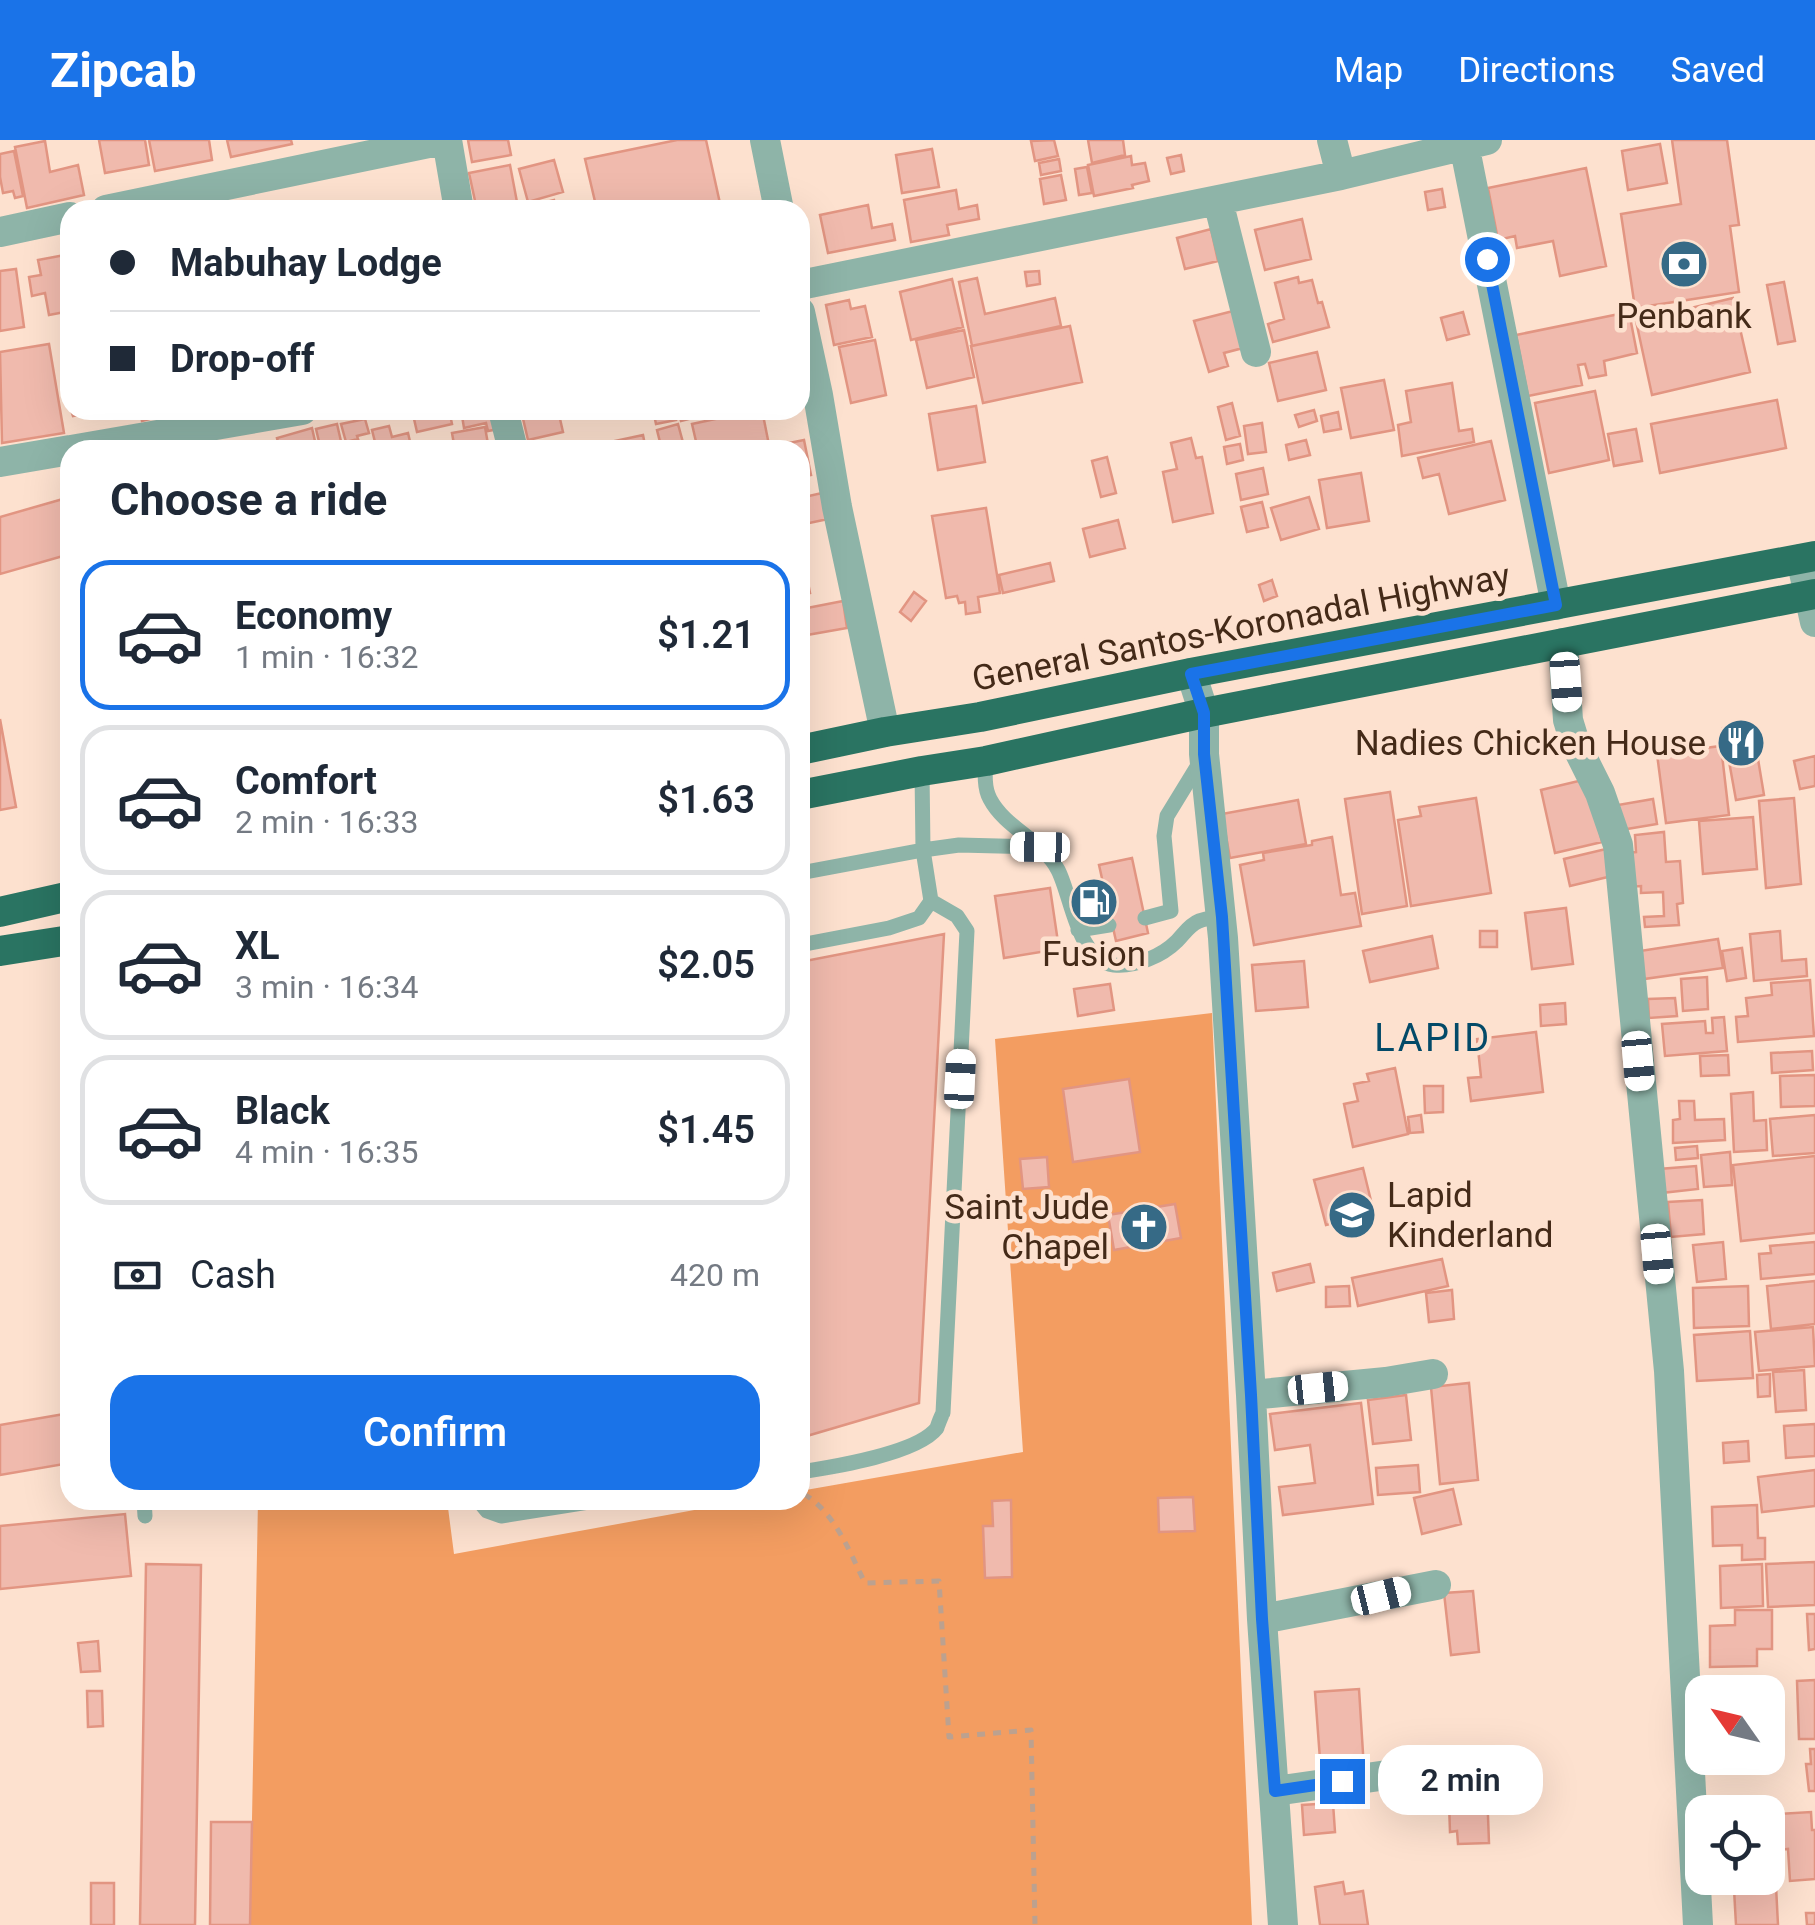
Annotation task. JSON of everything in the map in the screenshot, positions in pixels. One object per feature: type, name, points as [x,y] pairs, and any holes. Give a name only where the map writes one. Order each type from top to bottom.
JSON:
[{"type":"highway","name":"General Santos-Koronadal Highway","points":[[810,748],[1808,558]]},
{"type":"highway","points":[[810,793],[1563,643],[1813,604]]},
{"type":"highway","points":[[0,912],[60,898]]},
{"type":"highway","points":[[0,951],[60,942]]},
{"type":"street","points":[[154,200],[445,140],[457,200]]},
{"type":"street","points":[[766,140],[777,200]]},
{"type":"street","points":[[1332,140],[1340,175]]},
{"type":"street","points":[[810,283],[1340,175],[1476,142],[1556,605]]},
{"type":"street","points":[[1218,200],[1256,352]]},
{"type":"street","points":[[0,232],[60,220]]},
{"type":"street","points":[[810,358],[885,732]]},
{"type":"street","points":[[129,440],[244,420]]},
{"type":"street","points":[[0,462],[60,452]]},
{"type":"street","points":[[1808,558],[1813,604]]},
{"type":"street","points":[[1563,643],[1568,720],[1618,845],[1669,1371],[1698,1925]]},
{"type":"street","points":[[1191,674],[1204,713],[1204,754],[1222,917],[1262,1619],[1284,1925]]},
{"type":"street","points":[[1251,1395],[1433,1374]]},
{"type":"street","points":[[1262,1619],[1436,1584]]},
{"type":"street","points":[[1275,1791],[1443,1766]]},
{"type":"lane","points":[[1177,941],[1164,836],[1168,816],[1204,754]]},
{"type":"lane","points":[[986,761],[990,799],[1053,861],[1078,930],[1091,951],[1105,962],[1142,962],[1167,950],[1192,925],[1222,917]]},
{"type":"lane","points":[[810,943],[889,928],[919,918],[932,901],[923,850],[922,771]]},
{"type":"lane","points":[[810,871],[959,845],[1040,847]]},
{"type":"lane","points":[[810,1470],[892,1453],[937,1428],[942,1413],[968,931],[957,916],[932,901]]},
{"type":"lane","points":[[1145,918],[1171,911]]},
{"type":"lane","points":[[1078,930],[1109,925]]},
{"type":"lane","points":[[486,1510],[500,1516],[531,1510]]},
{"type":"path","points":[[810,1498],[834,1521],[865,1583],[938,1581],[949,1737],[1030,1730],[1035,1925]]},
{"type":"shaded area","points":[[1212,1013],[1252,1925],[250,1925],[258,1510],[448,1510],[454,1554],[694,1510],[810,1510],[810,1489],[1023,1452],[995,1039]]},
{"type":"building","points":[[99,140],[145,140],[149,165],[105,173]]},
{"type":"building","points":[[149,140],[209,140],[212,160],[155,171]]},
{"type":"building","points":[[227,140],[291,140],[292,144],[231,157]]},
{"type":"building","points":[[468,140],[508,140],[511,155],[472,162]]},
{"type":"building","points":[[677,140],[706,140],[719,200],[595,200],[585,159]]},
{"type":"building","points":[[1054,140],[1058,156],[1035,161],[1031,141]]},
{"type":"building","points":[[1088,140],[1123,140],[1125,155],[1092,163]]},
{"type":"building","points":[[1672,140],[1727,140],[1739,225],[1730,226],[1739,292],[1635,308],[1621,214],[1681,204]]},
{"type":"building","points":[[45,141],[50,172],[78,165],[84,195],[27,208],[15,147]]},
{"type":"building","points":[[1660,144],[1667,183],[1628,190],[1622,151]]},
{"type":"building","points":[[932,149],[939,187],[902,193],[896,155]]},
{"type":"building","points":[[14,151],[23,196],[15,198],[13,191],[3,193],[0,177],[0,154]]},
{"type":"building","points":[[1181,155],[1184,171],[1171,174],[1167,158]]},
{"type":"building","points":[[1131,156],[1132,165],[1145,163],[1149,181],[1094,196],[1088,165]]},
{"type":"building","points":[[1059,159],[1061,171],[1041,175],[1039,163]]},
{"type":"building","points":[[554,160],[563,192],[527,200],[519,169]]},
{"type":"building","points":[[510,165],[517,200],[475,200],[469,173]]},
{"type":"building","points":[[1087,167],[1092,193],[1079,195],[1075,169]]},
{"type":"building","points":[[1586,168],[1606,266],[1560,276],[1553,241],[1517,248],[1515,236],[1498,240],[1488,188]]},
{"type":"building","points":[[1061,175],[1066,200],[1044,204],[1040,179]]},
{"type":"building","points":[[1442,189],[1445,207],[1428,210],[1425,192]]},
{"type":"building","points":[[956,190],[959,209],[977,205],[979,219],[947,225],[949,235],[911,242],[904,200]]},
{"type":"building","points":[[868,205],[872,228],[892,224],[895,240],[828,253],[820,215]]},
{"type":"building","points":[[1302,219],[1311,259],[1265,270],[1255,230]]},
{"type":"building","points":[[1211,229],[1218,261],[1185,269],[1177,238]]},
{"type":"building","points":[[60,256],[60,313],[49,315],[45,293],[32,296],[29,277],[41,275],[38,260]]},
{"type":"building","points":[[16,269],[24,327],[0,331],[0,271]]},
{"type":"building","points":[[1039,271],[1040,284],[1027,286],[1025,272]]},
{"type":"building","points":[[1298,277],[1299,283],[1312,280],[1329,327],[1273,342],[1268,324],[1284,319],[1275,283]]},
{"type":"building","points":[[977,278],[985,314],[1055,298],[1061,326],[972,346],[959,282]]},
{"type":"building","points":[[952,279],[963,327],[911,340],[900,292]]},
{"type":"building","points":[[1784,282],[1795,341],[1778,344],[1767,285]]},
{"type":"building","points":[[1733,298],[1750,372],[1652,395],[1636,321]]},
{"type":"building","points":[[849,300],[851,309],[865,306],[872,337],[834,345],[826,305]]},
{"type":"building","points":[[1233,311],[1243,348],[1224,353],[1228,366],[1209,372],[1194,321]]},
{"type":"building","points":[[1463,312],[1469,334],[1447,340],[1441,318]]},
{"type":"building","points":[[1629,312],[1637,353],[1604,361],[1606,375],[1589,378],[1585,364],[1578,365],[1582,385],[1528,396],[1516,335]]},
{"type":"building","points":[[1070,326],[1082,382],[983,403],[971,346]]},
{"type":"building","points":[[964,330],[974,377],[927,388],[916,340]]},
{"type":"building","points":[[875,340],[886,395],[851,403],[839,347]]},
{"type":"building","points":[[49,344],[64,433],[2,443],[0,352]]},
{"type":"building","points":[[1317,352],[1326,390],[1278,401],[1269,363]]},
{"type":"building","points":[[1384,380],[1394,430],[1351,438],[1341,388]]},
{"type":"building","points":[[1452,383],[1459,431],[1472,429],[1474,442],[1402,456],[1398,425],[1411,422],[1406,391]]},
{"type":"building","points":[[1595,391],[1609,460],[1549,473],[1535,403]]},
{"type":"building","points":[[1777,400],[1786,448],[1660,473],[1651,424]]},
{"type":"building","points":[[1232,403],[1240,436],[1226,440],[1218,407]]},
{"type":"building","points":[[976,406],[985,462],[938,470],[929,414]]},
{"type":"building","points":[[1314,410],[1317,421],[1299,427],[1295,415]]},
{"type":"building","points":[[1338,412],[1341,429],[1324,432],[1321,416]]},
{"type":"building","points":[[365,420],[369,433],[345,440],[341,424]]},
{"type":"building","points":[[414,420],[451,420],[452,424],[417,432]]},
{"type":"building","points":[[463,420],[502,420],[504,428],[488,431],[486,423],[464,428]]},
{"type":"building","points":[[523,420],[560,420],[563,432],[528,440]]},
{"type":"building","points":[[764,420],[768,440],[696,440],[692,424]]},
{"type":"building","points":[[1262,423],[1266,452],[1248,454],[1244,426]]},
{"type":"building","points":[[337,424],[341,440],[319,440],[316,429]]},
{"type":"building","points":[[678,424],[682,440],[660,440],[657,430]]},
{"type":"building","points":[[389,426],[392,437],[408,433],[410,440],[374,440],[372,430]]},
{"type":"building","points":[[485,427],[487,440],[453,440],[452,433]]},
{"type":"building","points":[[312,428],[315,440],[278,440]]},
{"type":"building","points":[[1636,429],[1642,461],[1614,466],[1608,434]]},
{"type":"building","points":[[1191,438],[1196,458],[1202,457],[1213,513],[1173,522],[1163,472],[1177,469],[1171,443]]},
{"type":"building","points":[[1306,440],[1310,455],[1289,460],[1286,445]]},
{"type":"building","points":[[1491,441],[1505,500],[1449,514],[1439,474],[1423,478],[1418,458]]},
{"type":"building","points":[[1240,444],[1243,460],[1227,464],[1224,447]]},
{"type":"building","points":[[1107,457],[1116,493],[1101,497],[1092,461]]},
{"type":"building","points":[[1263,468],[1268,494],[1241,500],[1236,474]]},
{"type":"building","points":[[1361,473],[1369,521],[1327,528],[1319,480]]},
{"type":"building","points":[[822,493],[828,519],[810,523],[810,496]]},
{"type":"building","points":[[1309,497],[1319,529],[1281,540],[1271,508]]},
{"type":"building","points":[[60,500],[60,557],[0,574],[0,517]]},
{"type":"building","points":[[1262,502],[1268,527],[1247,532],[1241,507]]},
{"type":"building","points":[[986,508],[1000,593],[978,597],[980,612],[966,614],[965,602],[959,603],[957,596],[946,598],[932,516]]},
{"type":"building","points":[[1118,520],[1125,548],[1090,557],[1083,529]]},
{"type":"building","points":[[1050,563],[1054,581],[1003,593],[999,575]]},
{"type":"building","points":[[1272,580],[1277,596],[1264,601],[1259,585]]},
{"type":"building","points":[[914,592],[926,601],[911,621],[900,612]]},
{"type":"building","points":[[843,601],[847,628],[810,634],[810,607]]},
{"type":"building","points":[[0,719],[16,807],[0,810]]},
{"type":"building","points":[[1752,723],[1764,795],[1736,800],[1723,728]]},
{"type":"building","points":[[1721,746],[1729,815],[1666,823],[1657,754]]},
{"type":"building","points":[[1815,756],[1815,786],[1800,789],[1794,761]]},
{"type":"building","points":[[1587,779],[1602,842],[1555,853],[1541,790]]},
{"type":"building","points":[[1390,792],[1407,906],[1362,914],[1345,799]]},
{"type":"building","points":[[1476,798],[1491,893],[1411,906],[1398,820],[1421,816],[1419,807]]},
{"type":"building","points":[[1794,798],[1801,884],[1766,888],[1759,801]]},
{"type":"building","points":[[1653,799],[1657,824],[1621,830],[1618,805]]},
{"type":"building","points":[[1298,800],[1306,844],[1230,858],[1222,814]]},
{"type":"building","points":[[1753,817],[1757,869],[1703,874],[1699,821]]},
{"type":"building","points":[[1664,832],[1666,862],[1680,861],[1683,903],[1677,904],[1679,925],[1645,927],[1644,917],[1664,916],[1663,892],[1641,893],[1641,886],[1628,887],[1625,853],[1636,852],[1635,835]]},
{"type":"building","points":[[1332,837],[1341,895],[1355,893],[1361,926],[1254,945],[1240,865],[1264,860],[1263,853],[1312,845],[1312,841]]},
{"type":"building","points":[[1606,849],[1612,876],[1570,886],[1564,859]]},
{"type":"building","points":[[1132,858],[1148,933],[1116,941],[1099,865]]},
{"type":"building","points":[[1050,888],[1059,949],[1004,958],[995,896]]},
{"type":"building","points":[[1566,908],[1573,964],[1532,969],[1525,913]]},
{"type":"building","points":[[1480,931],[1497,931],[1497,947],[1480,947]]},
{"type":"building","points":[[1780,931],[1782,961],[1806,959],[1807,976],[1754,981],[1750,934]]},
{"type":"building","points":[[944,934],[919,1403],[810,1435],[810,960]]},
{"type":"building","points":[[1432,936],[1438,968],[1370,982],[1363,951]]},
{"type":"building","points":[[1718,939],[1723,968],[1644,979],[1640,951]]},
{"type":"building","points":[[1742,948],[1746,978],[1727,981],[1722,951]]},
{"type":"building","points":[[1304,961],[1308,1007],[1256,1011],[1252,965]]},
{"type":"building","points":[[1707,977],[1708,1009],[1683,1011],[1681,979]]},
{"type":"building","points":[[1810,980],[1814,1036],[1738,1042],[1736,1017],[1748,1016],[1746,998],[1772,995],[1771,983]]},
{"type":"building","points":[[1110,984],[1114,1010],[1078,1016],[1074,989]]},
{"type":"building","points":[[1675,998],[1677,1016],[1649,1018],[1648,999]]},
{"type":"building","points":[[1565,1003],[1566,1024],[1541,1026],[1540,1005]]},
{"type":"building","points":[[1724,1017],[1727,1051],[1665,1056],[1662,1024],[1705,1021],[1706,1033],[1713,1033],[1712,1018]]},
{"type":"building","points":[[1536,1032],[1543,1092],[1471,1101],[1468,1078],[1481,1077],[1477,1039]]},
{"type":"building","points":[[1812,1051],[1813,1070],[1772,1073],[1771,1053]]},
{"type":"building","points":[[1728,1055],[1729,1075],[1701,1076],[1700,1056]]},
{"type":"building","points":[[1395,1068],[1408,1134],[1353,1147],[1344,1104],[1358,1101],[1354,1084],[1369,1081],[1367,1074]]},
{"type":"building","points":[[1815,1075],[1815,1106],[1781,1107],[1780,1076]]},
{"type":"building","points":[[1129,1079],[1140,1152],[1073,1162],[1063,1089]]},
{"type":"building","points":[[1424,1086],[1443,1086],[1443,1112],[1425,1113]]},
{"type":"building","points":[[1753,1092],[1754,1121],[1766,1120],[1767,1150],[1734,1152],[1731,1094]]},
{"type":"building","points":[[1679,1101],[1694,1101],[1695,1120],[1724,1119],[1725,1140],[1673,1143],[1673,1120],[1680,1119]]},
{"type":"building","points":[[1421,1115],[1423,1132],[1410,1133],[1408,1117]]},
{"type":"building","points":[[1815,1115],[1815,1153],[1773,1156],[1770,1119]]},
{"type":"building","points":[[1697,1146],[1698,1158],[1676,1160],[1675,1148]]},
{"type":"building","points":[[1730,1152],[1732,1185],[1704,1187],[1701,1155]]},
{"type":"building","points":[[1815,1156],[1815,1233],[1741,1241],[1733,1165]]},
{"type":"building","points":[[1047,1157],[1049,1187],[1023,1189],[1020,1159]]},
{"type":"building","points":[[1696,1166],[1698,1189],[1661,1193],[1659,1169]]},
{"type":"building","points":[[1363,1168],[1374,1213],[1326,1225],[1314,1180]]},
{"type":"building","points":[[1702,1200],[1704,1234],[1671,1237],[1668,1202]]},
{"type":"building","name":"Saint Jude Chapel","points":[[1175,1204],[1181,1238],[1114,1250],[1108,1215]]},
{"type":"building","points":[[1723,1242],[1726,1279],[1697,1282],[1693,1245]]},
{"type":"building","points":[[1815,1242],[1815,1274],[1761,1279],[1759,1254],[1771,1253],[1770,1246]]},
{"type":"building","points":[[1442,1259],[1448,1286],[1358,1306],[1352,1278]]},
{"type":"building","points":[[1310,1264],[1314,1282],[1277,1291],[1273,1273]]},
{"type":"building","points":[[1815,1281],[1815,1324],[1771,1329],[1767,1286]]},
{"type":"building","points":[[1349,1286],[1350,1306],[1326,1307],[1326,1287]]},
{"type":"building","points":[[1748,1286],[1749,1326],[1694,1328],[1693,1288]]},
{"type":"building","points":[[1452,1290],[1454,1319],[1429,1322],[1426,1293]]},
{"type":"building","points":[[1813,1327],[1815,1366],[1759,1371],[1755,1332]]},
{"type":"building","points":[[1750,1331],[1753,1378],[1697,1381],[1694,1335]]},
{"type":"building","points":[[1804,1370],[1806,1410],[1776,1412],[1773,1372]]},
{"type":"building","points":[[1770,1374],[1770,1396],[1758,1397],[1757,1375]]},
{"type":"building","points":[[1469,1383],[1478,1480],[1440,1484],[1431,1387]]},
{"type":"building","points":[[1406,1395],[1411,1440],[1373,1444],[1368,1400]]},
{"type":"building","points":[[1361,1403],[1373,1504],[1283,1515],[1279,1487],[1315,1483],[1310,1445],[1275,1450],[1270,1414]]},
{"type":"building","points":[[60,1415],[60,1465],[0,1475],[0,1425]]},
{"type":"building","points":[[1815,1424],[1815,1456],[1786,1458],[1784,1426]]},
{"type":"building","points":[[1748,1441],[1749,1461],[1724,1463],[1723,1443]]},
{"type":"building","points":[[1418,1465],[1420,1492],[1378,1495],[1376,1468]]},
{"type":"building","points":[[1815,1470],[1815,1506],[1762,1512],[1758,1477]]},
{"type":"building","points":[[1453,1489],[1461,1524],[1422,1534],[1414,1498]]},
{"type":"building","points":[[1193,1497],[1195,1531],[1159,1532],[1158,1498]]},
{"type":"building","points":[[1011,1500],[1012,1577],[985,1578],[983,1526],[993,1526],[992,1501]]},
{"type":"building","points":[[1757,1505],[1758,1538],[1765,1538],[1765,1559],[1742,1560],[1742,1545],[1713,1546],[1712,1507]]},
{"type":"building","points":[[125,1514],[131,1576],[0,1589],[0,1526]]},
{"type":"building","points":[[1815,1562],[1815,1605],[1768,1607],[1766,1564]]},
{"type":"building","points":[[146,1564],[201,1565],[195,1925],[140,1925]]},
{"type":"building","points":[[1762,1564],[1763,1606],[1721,1608],[1720,1566]]},
{"type":"building","points":[[1473,1591],[1479,1652],[1451,1655],[1444,1593]]},
{"type":"building","points":[[1735,1610],[1772,1610],[1772,1649],[1757,1649],[1757,1666],[1710,1667],[1710,1626],[1735,1625]]},
{"type":"building","points":[[1807,1614],[1815,1614],[1815,1649],[1809,1650]]},
{"type":"building","points":[[98,1641],[100,1671],[81,1672],[78,1643]]},
{"type":"building","points":[[1815,1680],[1815,1739],[1799,1739],[1797,1681]]},
{"type":"building","points":[[1359,1689],[1364,1769],[1321,1773],[1315,1692]]},
{"type":"building","points":[[87,1691],[102,1691],[103,1726],[88,1727]]},
{"type":"building","points":[[1810,1749],[1815,1749],[1815,1791],[1809,1791],[1806,1764],[1811,1764]]},
{"type":"building","points":[[1487,1789],[1489,1843],[1458,1844],[1457,1831],[1450,1832],[1449,1803],[1461,1803],[1461,1790]]},
{"type":"building","points":[[1333,1803],[1335,1832],[1304,1835],[1302,1805]]},
{"type":"building","points":[[1811,1812],[1815,1879],[1790,1881],[1785,1814]]},
{"type":"building","points":[[211,1822],[252,1822],[250,1925],[210,1925]]},
{"type":"building","points":[[1343,1882],[1345,1894],[1363,1891],[1368,1925],[1320,1925],[1315,1887]]},
{"type":"building","points":[[91,1883],[114,1883],[114,1925],[91,1925]]},
{"type":"building","points":[[1734,1895],[1776,1895],[1778,1925],[1736,1925]]},
{"type":"building","points":[[1806,1913],[1815,1913],[1815,1925],[1807,1925]]},
{"type":"place","name":"Penbank","points":[[1684,264]]},
{"type":"place","name":"Nadies Chicken House","points":[[1741,743]]},
{"type":"place","name":"Fusion","points":[[1094,902]]},
{"type":"place","name":"Lapid Kinderland","points":[[1352,1215]]},
{"type":"place","name":"Saint Jude Chapel","points":[[1144,1227]]},
{"type":"district","name":"LAPID","points":[[1433,1038]]},
{"type":"route","points":[[1342,1781],[1275,1791],[1222,917],[1204,754],[1204,713],[1191,674],[1556,605],[1487,259]]}]
